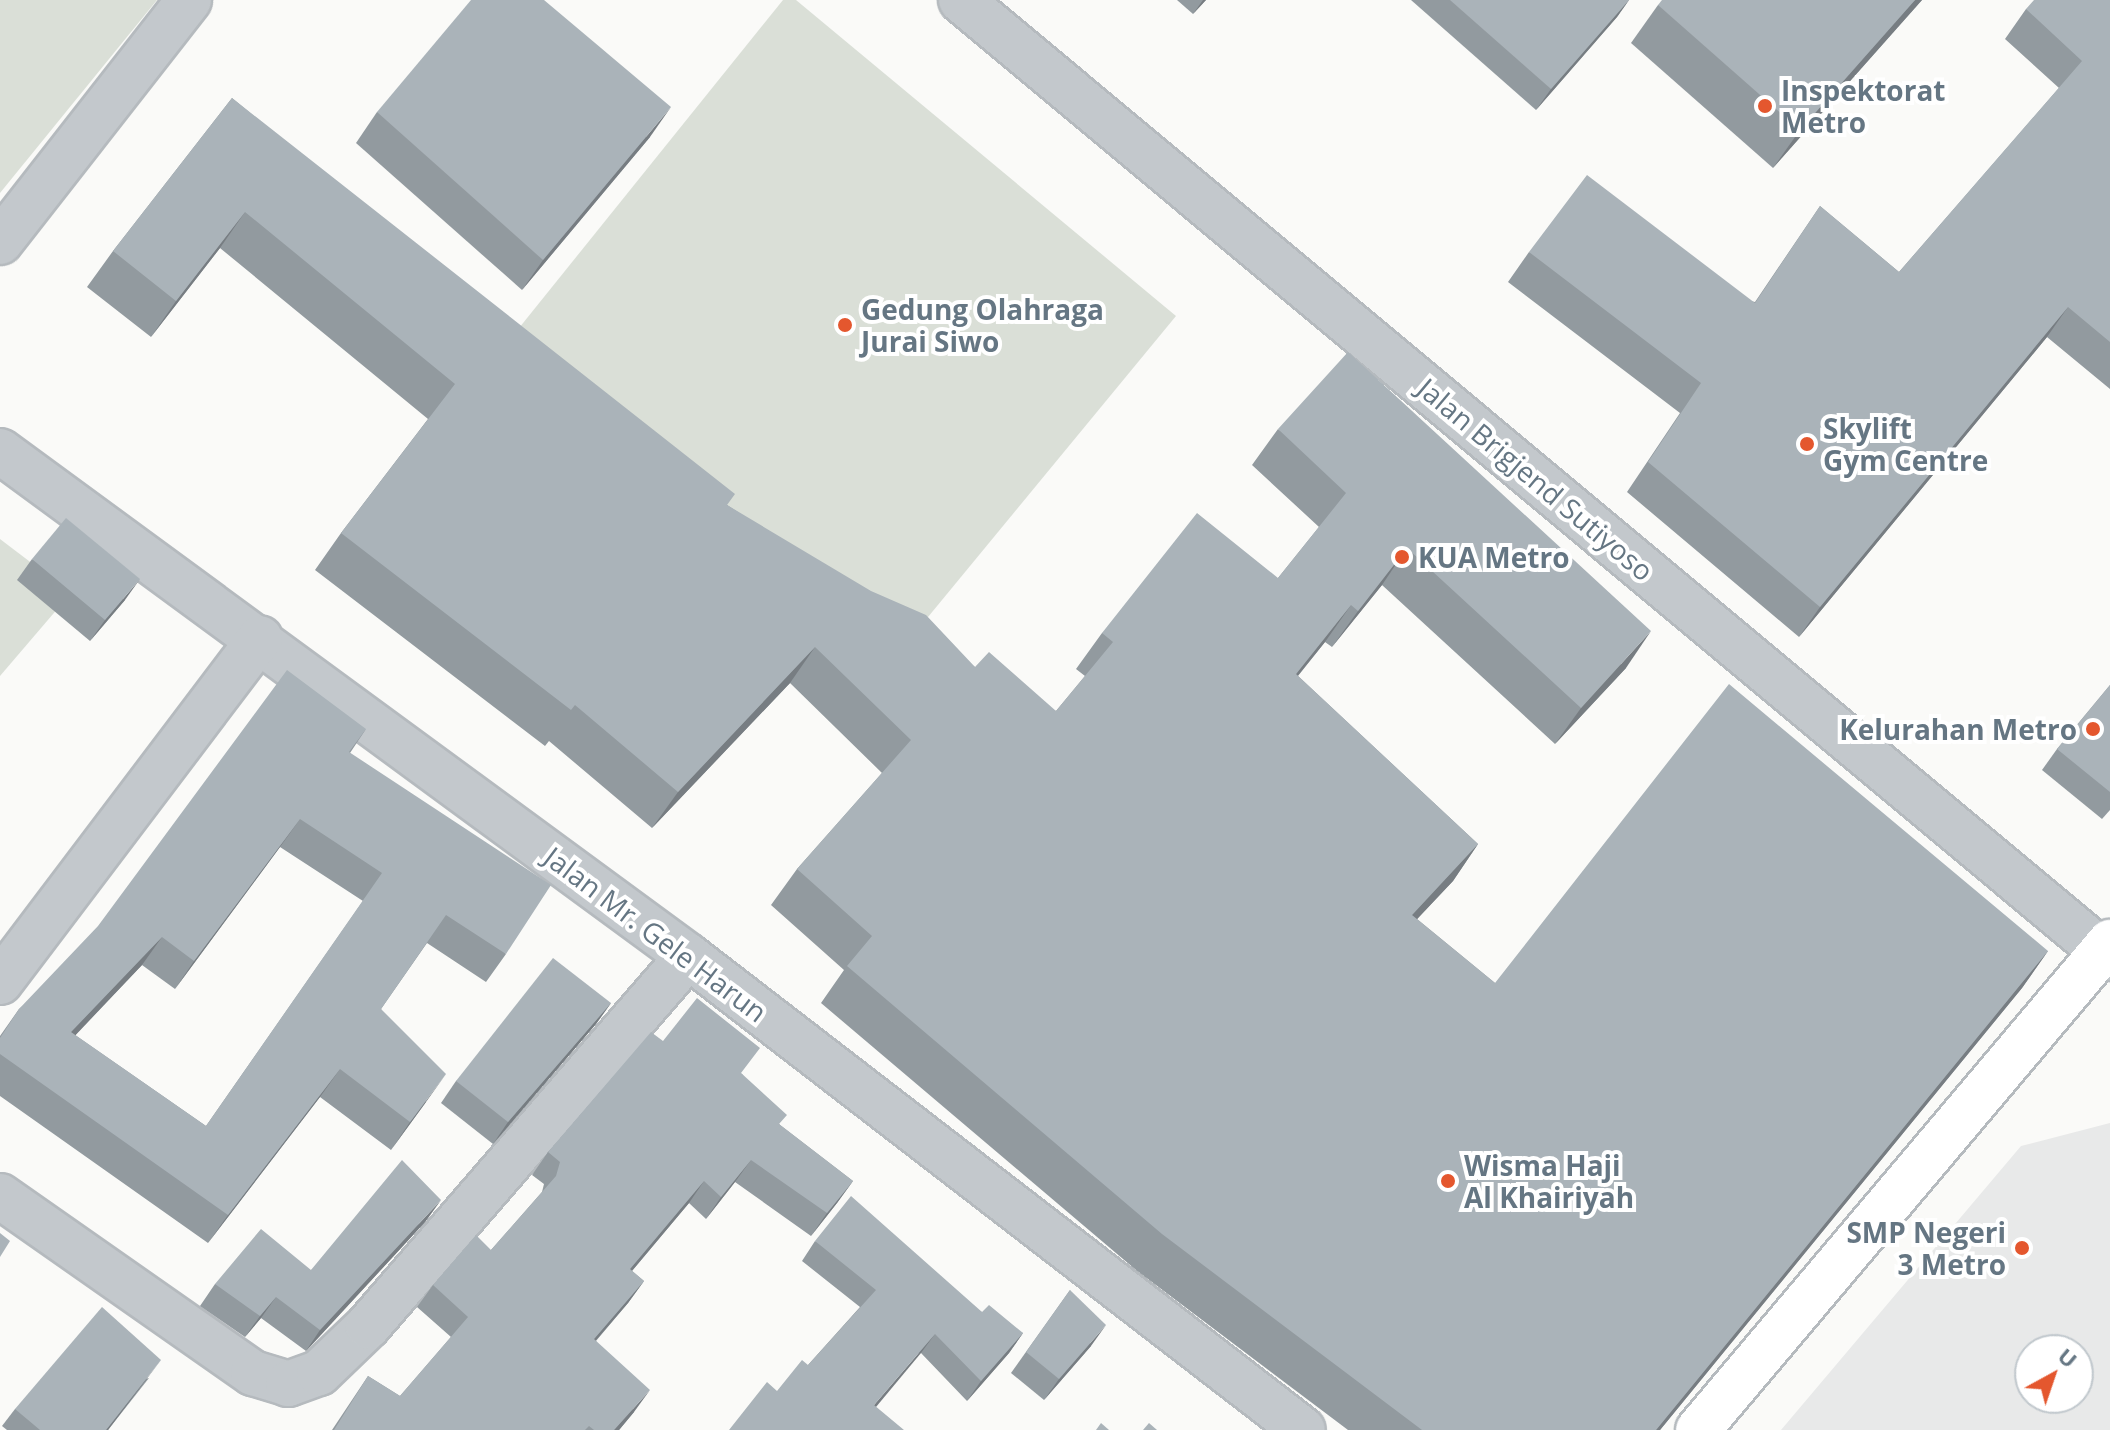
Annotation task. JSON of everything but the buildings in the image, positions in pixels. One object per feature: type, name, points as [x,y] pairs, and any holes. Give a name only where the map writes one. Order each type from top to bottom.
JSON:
[{"type":"main road","points":[[1698,1430],[2107,951]]},
{"type":"street","points":[[0,242],[189,0]]},
{"type":"street","name":"Jalan Brigjend Sutiyoso","points":[[961,0],[2107,951]]},
{"type":"street","name":"Jalan Mr. Gele Harun","points":[[0,451],[260,638],[688,956],[1303,1430]]},
{"type":"street","points":[[0,982],[260,638]]},
{"type":"street","points":[[0,1196],[253,1373],[288,1384],[319,1373],[368,1326],[688,956]]},
{"type":"shaded area","points":[[0,0],[157,0],[0,193]]},
{"type":"shaded area","name":"Gedung Olahraga Jurai Siwo","points":[[783,0],[796,0],[1176,316],[900,651],[515,333]]},
{"type":"shaded area","points":[[0,539],[71,593],[0,676]]},
{"type":"shaded area","name":"SMP Negeri 3 Metro","points":[[2110,1123],[2110,1430],[1781,1430],[2021,1146]]},
{"type":"place","name":"Inspektorat Metro","points":[[1765,106]]},
{"type":"place","name":"Gedung Olahraga Jurai Siwo","points":[[845,325]]},
{"type":"place","name":"Skylift Gym Centre","points":[[1807,444]]},
{"type":"place","name":"KUA Metro","points":[[1402,557]]},
{"type":"place","name":"Kelurahan Metro","points":[[2093,729]]},
{"type":"place","name":"Wisma Haji Al Khairiyah","points":[[1448,1181]]},
{"type":"place","name":"SMP Negeri 3 Metro","points":[[2022,1248]]}]
